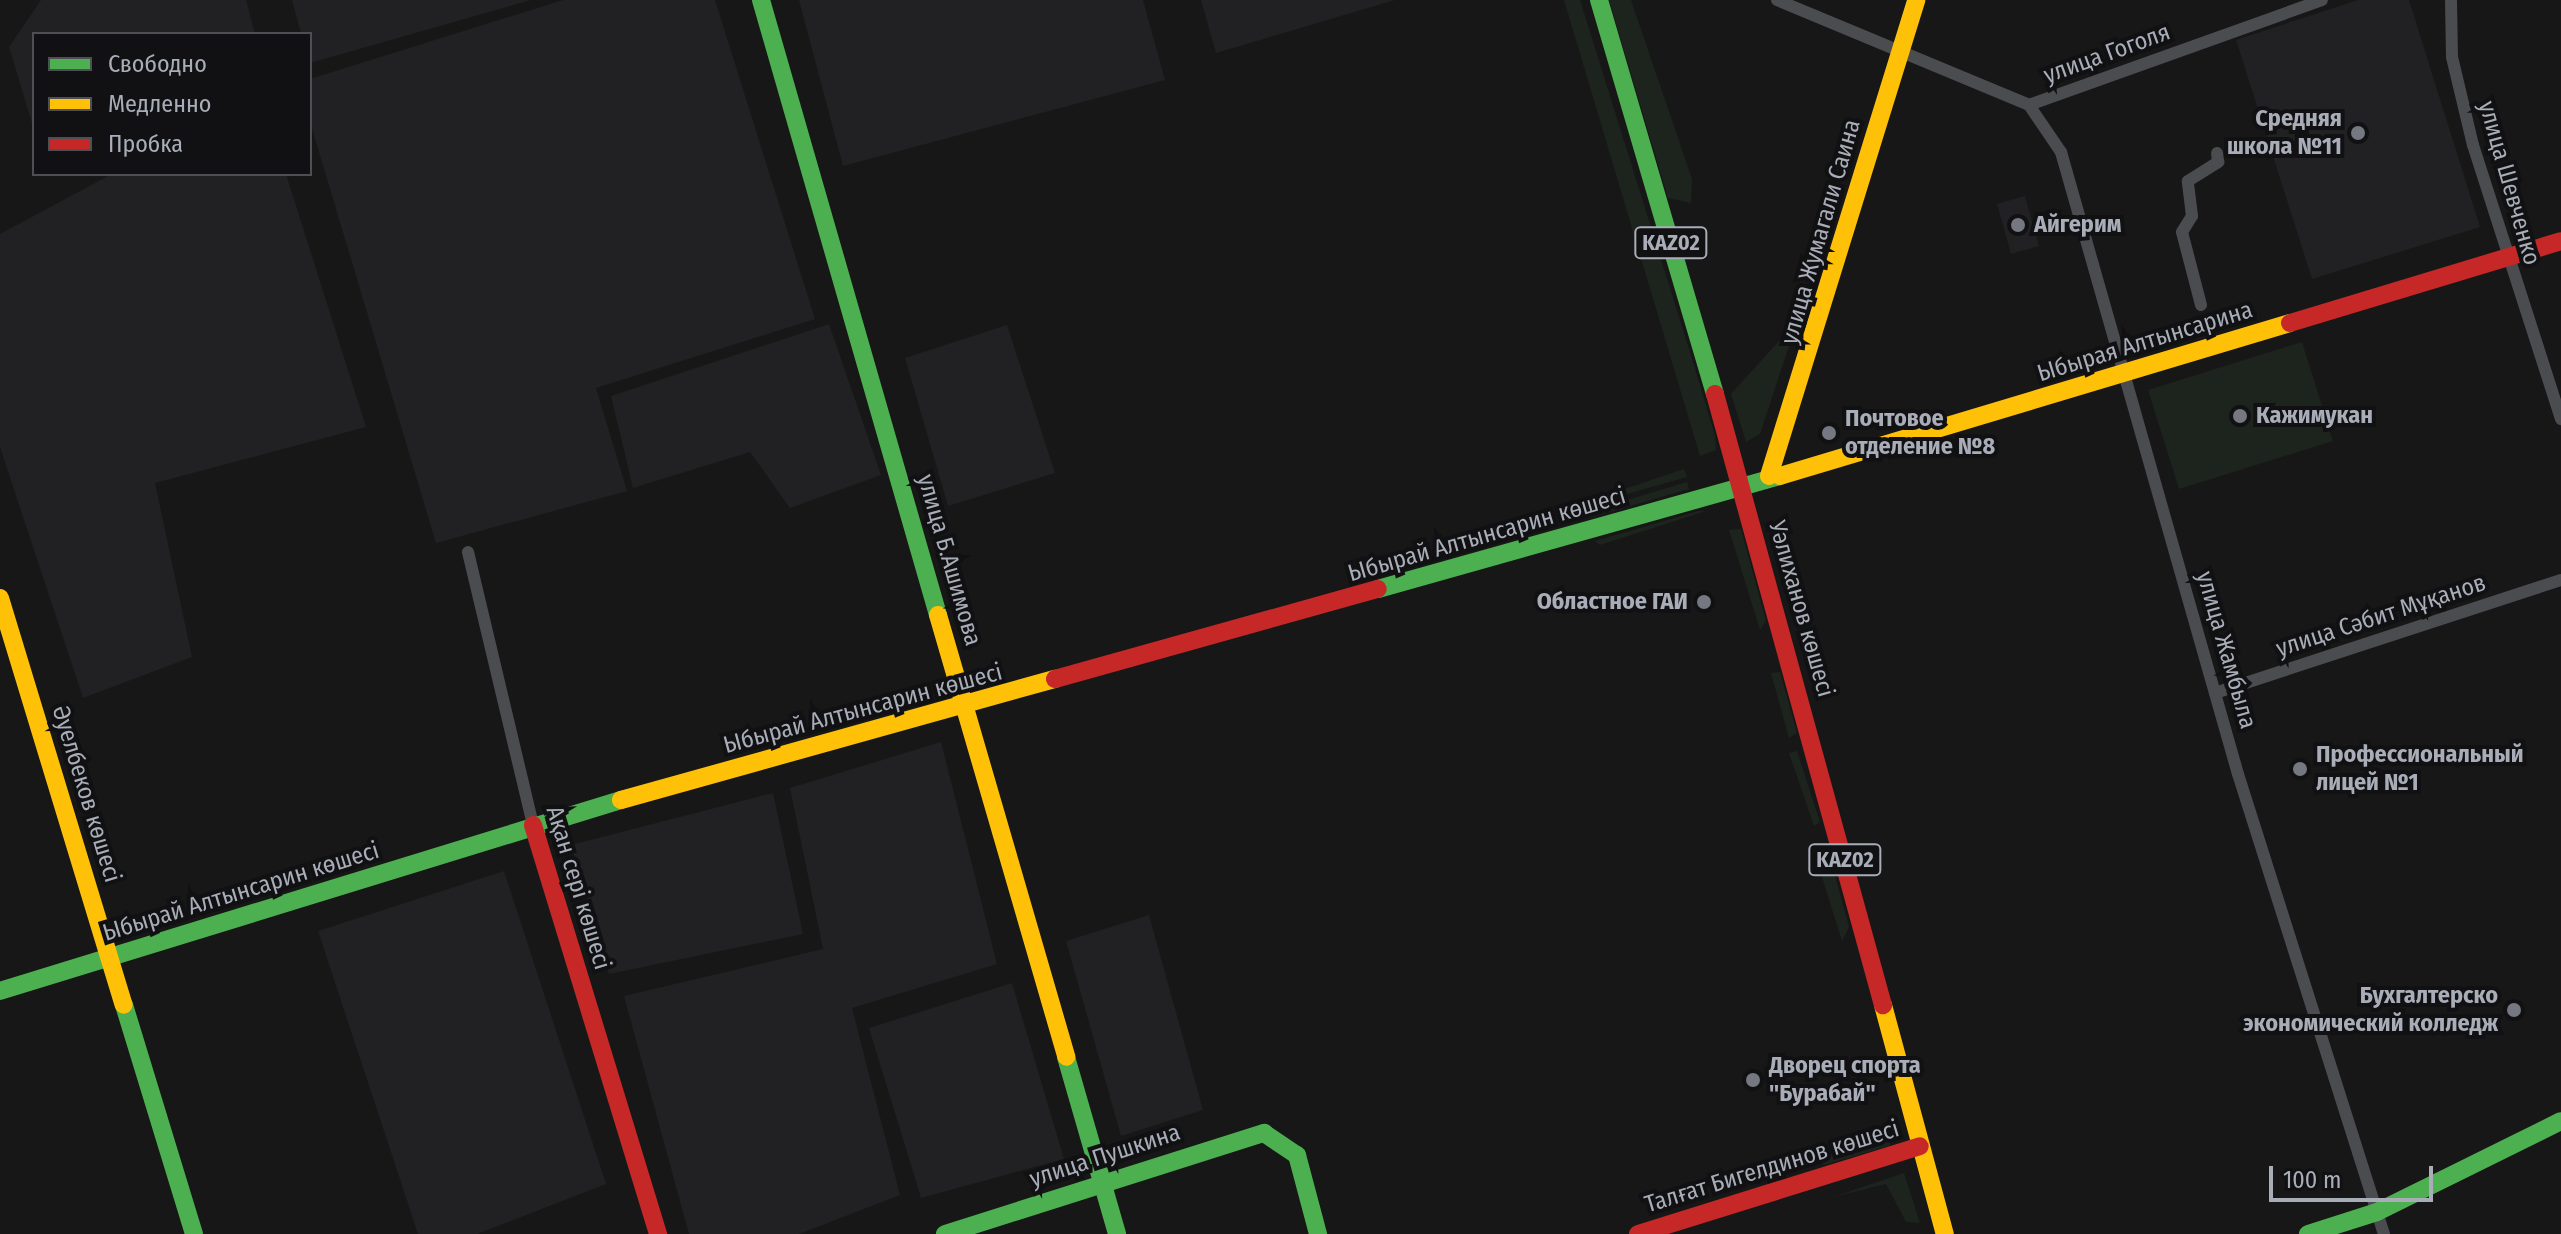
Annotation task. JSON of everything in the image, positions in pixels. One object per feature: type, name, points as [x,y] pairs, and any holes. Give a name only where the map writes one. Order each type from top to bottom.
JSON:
[{"type":"main road","name":"улица Б.Ашимова","points":[[761,0],[1117,1234]]},
{"type":"main road","name":"Уәлиханов көшесі","points":[[1599,0],[1743,487],[1945,1234]]},
{"type":"main road","name":"улица Жумагали Саина","points":[[1769,476],[1916,0]]},
{"type":"main road","name":"Ыбырая Алтынсарина","points":[[1743,487],[1769,476],[2125,375],[2561,241]]},
{"type":"main road","name":"Ыбырай Алтынсарин көшесі","points":[[0,991],[533,825],[1743,487]]},
{"type":"main road","name":"Әуелбеков көшесі","points":[[0,598],[194,1234]]},
{"type":"main road","name":"Ақан сері көшесі","points":[[533,825],[658,1234]]},
{"type":"main road","points":[[2308,1234],[2377,1212],[2561,1121]]},
{"type":"main road","name":"улица Пушкина","points":[[945,1234],[1239,1138],[1281,1138],[1300,1162],[1318,1234]]},
{"type":"main road","name":"Талғат Бигелдинов көшесі","points":[[1638,1234],[1920,1146]]},
{"type":"street","name":"улица Гоголя","points":[[1777,0],[1901,49],[2029,105],[2322,0]]},
{"type":"street","name":"улица Шевченко","points":[[2451,0],[2457,79],[2505,257],[2561,419]]},
{"type":"street","name":"улица Жамбыла","points":[[2029,105],[2061,152],[2215,693],[2384,1234]]},
{"type":"street","points":[[2201,305],[2182,232],[2192,216],[2188,181],[2218,162],[2217,153]]},
{"type":"street","name":"Ақан сері көшесі","points":[[468,552],[533,825]]},
{"type":"street","name":"улица Сәбит Мұқанов","points":[[2215,693],[2561,580]]},
{"type":"shaded area","points":[[41,0],[246,0],[254,32],[32,32],[32,123],[9,47]]},
{"type":"shaded area","points":[[292,0],[531,0],[312,62],[312,32],[300,32]]},
{"type":"shaded area","points":[[563,0],[715,0],[815,319],[596,388],[627,491],[436,543],[312,129],[312,78]]},
{"type":"shaded area","points":[[799,0],[1143,0],[1165,80],[843,166]]},
{"type":"shaded area","points":[[1201,0],[1395,0],[1216,53]]},
{"type":"shaded area","points":[[1564,0],[1580,0],[1694,365],[1715,436],[1716,450],[1700,456]]},
{"type":"shaded area","points":[[1609,0],[1631,0],[1692,179],[1691,203],[1668,198]]},
{"type":"shaded area","name":"Средняя школа №11","points":[[2358,0],[2409,0],[2480,227],[2312,279],[2236,40]]},
{"type":"shaded area","points":[[108,176],[287,176],[366,427],[155,483],[192,657],[83,698],[0,447],[0,234]]},
{"type":"shaded area","name":"Айгерим","points":[[2025,196],[2039,246],[2011,254],[1997,204]]},
{"type":"shaded area","points":[[829,324],[881,475],[790,508],[750,452],[633,488],[611,396]]},
{"type":"shaded area","points":[[1007,325],[1055,473],[948,506],[905,358]]},
{"type":"shaded area","points":[[1779,341],[1790,343],[1760,434],[1746,442],[1731,394]]},
{"type":"shaded area","name":"Кажимукан","points":[[2302,342],[2333,441],[2179,489],[2148,390]]},
{"type":"shaded area","points":[[1684,469],[1687,477],[1592,504],[1592,500]]},
{"type":"shaded area","points":[[1687,482],[1689,489],[1589,518],[1587,512]]},
{"type":"shaded area","points":[[1698,511],[1706,511],[1600,545],[1595,541]]},
{"type":"shaded area","points":[[1741,529],[1766,621],[1760,630],[1729,530]]},
{"type":"shaded area","points":[[1780,672],[1797,733],[1789,738],[1771,673]]},
{"type":"shaded area","points":[[941,742],[997,964],[852,1008],[900,1195],[799,1234],[689,1234],[624,996],[823,949],[790,788]]},
{"type":"shaded area","points":[[1797,751],[1820,822],[1814,826],[1789,753]]},
{"type":"shaded area","points":[[773,793],[803,934],[609,974],[571,845]]},
{"type":"shaded area","points":[[1812,845],[1827,846],[1849,927],[1842,941]]},
{"type":"shaded area","points":[[504,871],[606,1184],[477,1234],[418,1234],[318,931]]},
{"type":"shaded area","points":[[1149,915],[1203,1110],[1121,1136],[1066,941]]},
{"type":"shaded area","points":[[1012,983],[1064,1159],[921,1198],[869,1028]]},
{"type":"shaded area","points":[[1894,1135],[1889,1146],[1824,1165],[1817,1158]]},
{"type":"shaded area","points":[[1904,1173],[1920,1223],[1906,1222],[1886,1184],[1833,1197]]},
{"type":"traffic: fast","points":[[761,0],[938,615]]},
{"type":"traffic: fast","points":[[1599,0],[1715,394]]},
{"type":"traffic: fast","points":[[1378,589],[1780,476]]},
{"type":"traffic: fast","points":[[0,991],[621,800]]},
{"type":"traffic: fast","points":[[124,1005],[194,1234]]},
{"type":"traffic: fast","points":[[1066,1057],[1117,1234]]},
{"type":"traffic: fast","points":[[2308,1234],[2377,1212],[2561,1121]]},
{"type":"traffic: fast","points":[[945,1234],[1264,1133],[1297,1155],[1318,1234]]},
{"type":"traffic: slow","points":[[1769,476],[1916,0]]},
{"type":"traffic: slow","points":[[1780,476],[2290,323]]},
{"type":"traffic: slow","points":[[0,598],[124,1005]]},
{"type":"traffic: slow","points":[[938,615],[1066,1057]]},
{"type":"traffic: slow","points":[[621,800],[1055,679]]},
{"type":"traffic: slow","points":[[1883,1005],[1945,1234]]},
{"type":"traffic: jam","points":[[2290,323],[2561,241]]},
{"type":"traffic: jam","points":[[1715,394],[1883,1005]]},
{"type":"traffic: jam","points":[[1055,679],[1378,589]]},
{"type":"traffic: jam","points":[[533,825],[658,1234]]},
{"type":"traffic: jam","points":[[1638,1234],[1920,1146]]},
{"type":"place","name":"Средняя школа №11","points":[[2358,133]]},
{"type":"place","name":"Айгерим","points":[[2018,225]]},
{"type":"place","name":"Кажимукан","points":[[2240,416]]},
{"type":"place","name":"Почтовое отделение №8","points":[[1829,433]]},
{"type":"place","name":"Областное ГАИ","points":[[1704,602]]},
{"type":"place","name":"Профессиональный лицей №1","points":[[2300,769]]},
{"type":"place","name":"Бухгалтерско экономический колледж","points":[[2514,1010]]},
{"type":"place","name":"Дворец спорта \"Бурабай\"","points":[[1753,1080]]}]
